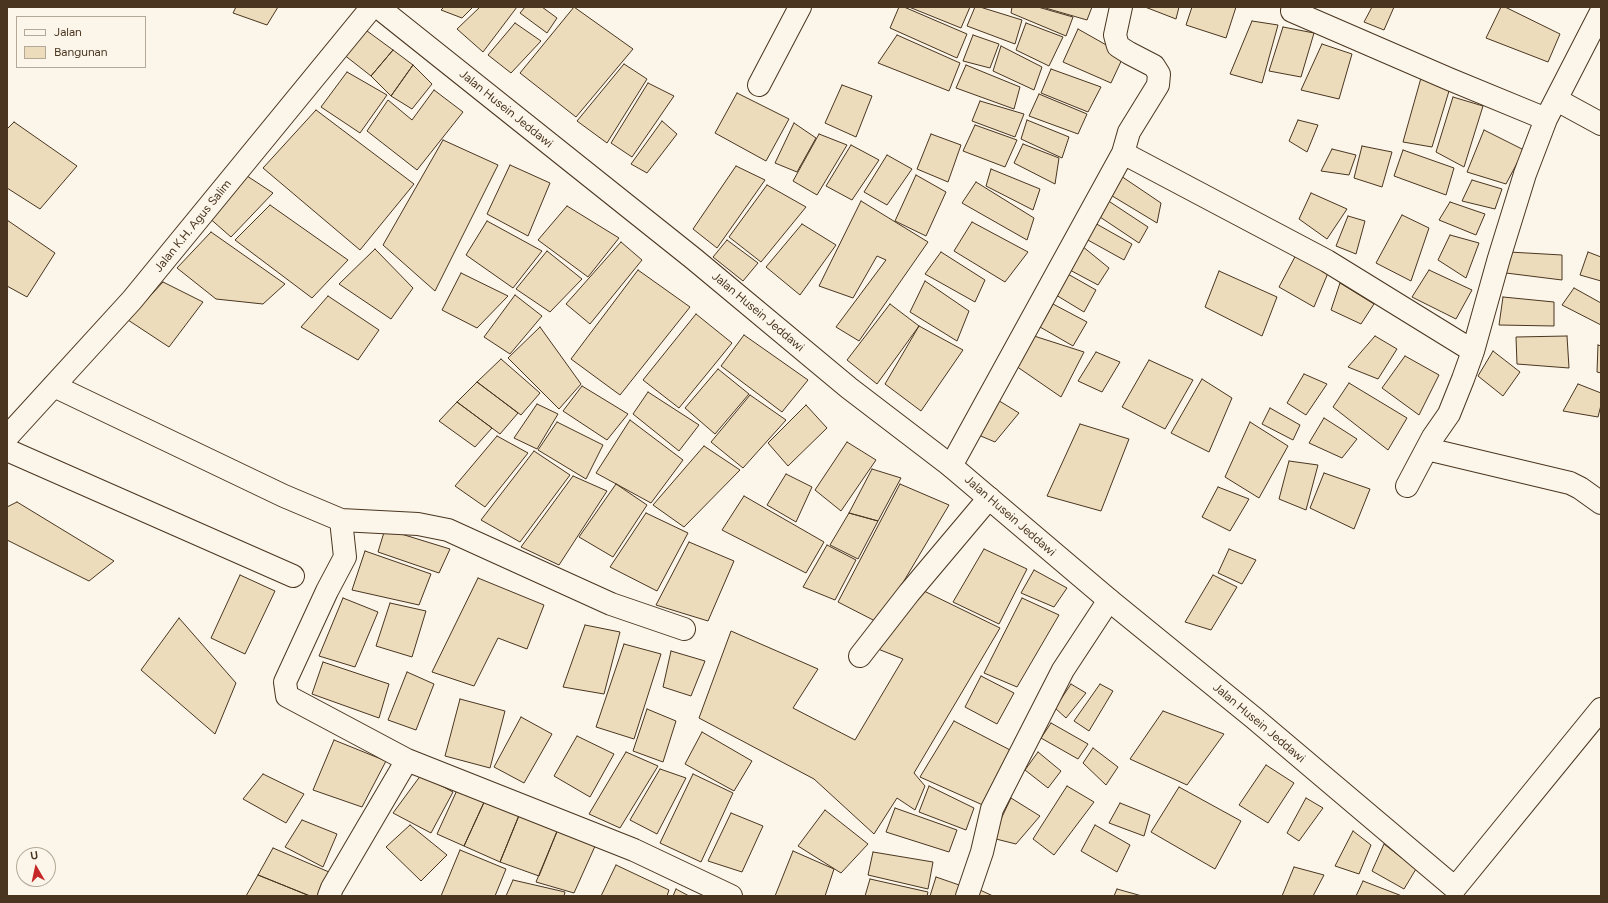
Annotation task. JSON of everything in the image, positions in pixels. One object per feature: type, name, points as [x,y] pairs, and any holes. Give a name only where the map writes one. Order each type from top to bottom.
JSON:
[{"type":"street","name":"Jalan K.H. Agus Salim","points":[[7,437],[132,300],[372,7]]},
{"type":"street","name":"Jalan Husein Jeddawi","points":[[378,7],[694,259],[849,388],[951,466],[1108,600],[1254,718],[1453,892],[1601,709]]},
{"type":"street","points":[[758,85],[800,7]]},
{"type":"street","points":[[951,466],[1123,153],[1129,132],[1158,85],[1159,77],[1154,66],[1129,54],[1118,46],[1115,35],[1121,7]]},
{"type":"street","points":[[1292,11],[1546,119]]},
{"type":"street","points":[[1408,486],[1433,437],[1449,414],[1473,351],[1499,258],[1525,174],[1546,119],[1601,12]]},
{"type":"street","points":[[1557,100],[1601,124]]},
{"type":"street","points":[[1123,153],[1327,262],[1473,351]]},
{"type":"street","points":[[54,386],[284,496],[341,520],[418,524],[448,530],[611,604],[684,628]]},
{"type":"street","points":[[1427,449],[1570,483],[1601,502]]},
{"type":"street","points":[[7,450],[293,576]]},
{"type":"street","points":[[860,656],[909,593],[989,498]]},
{"type":"street","points":[[341,520],[345,557],[327,591],[286,682],[287,696],[407,760],[634,850],[731,896]]},
{"type":"street","points":[[967,896],[982,852],[992,809],[1063,670],[1108,600]]},
{"type":"street","points":[[330,896],[332,888],[407,760]]},
{"type":"building","points":[[236,7],[278,7],[267,25],[233,13]]},
{"type":"building","points":[[444,7],[473,7],[462,18],[441,10]]},
{"type":"building","points":[[480,7],[517,7],[483,52],[457,29]]},
{"type":"building","points":[[525,7],[542,7],[557,18],[547,33],[520,13]]},
{"type":"building","points":[[574,7],[633,49],[576,117],[520,73]]},
{"type":"building","points":[[899,7],[904,7],[967,34],[957,58],[890,28]]},
{"type":"building","points":[[909,7],[970,7],[961,28]]},
{"type":"building","points":[[975,7],[980,7],[1022,20],[1015,44],[967,26]]},
{"type":"building","points":[[1012,7],[1038,7],[1073,17],[1066,36],[1011,13]]},
{"type":"building","points":[[1042,7],[1092,7],[1087,20]]},
{"type":"building","points":[[1145,7],[1179,7],[1176,19]]},
{"type":"building","points":[[1192,7],[1236,7],[1226,38],[1186,25]]},
{"type":"building","points":[[1372,7],[1394,7],[1384,30],[1364,22]]},
{"type":"building","points":[[1501,7],[1505,7],[1560,34],[1548,62],[1486,38]]},
{"type":"building","points":[[1252,21],[1278,25],[1262,83],[1230,74]]},
{"type":"building","points":[[515,23],[541,41],[511,73],[488,55]]},
{"type":"building","points":[[1026,23],[1063,37],[1049,66],[1016,50]]},
{"type":"building","points":[[1283,27],[1314,33],[1301,77],[1269,71]]},
{"type":"building","points":[[363,28],[393,50],[371,76],[343,54]]},
{"type":"building","points":[[1078,29],[1124,55],[1111,83],[1063,62]]},
{"type":"building","points":[[897,35],[960,63],[949,91],[878,63]]},
{"type":"building","points":[[973,35],[999,44],[990,68],[963,61]]},
{"type":"building","points":[[1322,44],[1352,54],[1339,99],[1301,90]]},
{"type":"building","points":[[1001,46],[1042,67],[1034,90],[993,71]]},
{"type":"building","points":[[393,50],[413,65],[391,96],[371,76]]},
{"type":"building","points":[[624,64],[647,79],[607,143],[577,121]]},
{"type":"building","points":[[413,65],[432,84],[412,109],[391,96]]},
{"type":"building","points":[[966,65],[1020,87],[1014,109],[956,88]]},
{"type":"building","points":[[1051,69],[1101,87],[1088,112],[1041,93]]},
{"type":"building","points":[[347,72],[387,95],[360,133],[321,107]]},
{"type":"building","points":[[1421,78],[1449,91],[1432,147],[1403,142]]},
{"type":"building","points":[[648,83],[674,96],[632,157],[611,143]]},
{"type":"building","points":[[842,85],[872,96],[856,137],[825,123]]},
{"type":"building","points":[[434,90],[463,112],[417,170],[367,131],[388,100],[412,120]]},
{"type":"building","points":[[737,93],[789,119],[766,161],[715,133]]},
{"type":"building","points":[[1039,94],[1087,114],[1078,134],[1029,116]]},
{"type":"building","points":[[1453,97],[1483,106],[1464,167],[1436,152]]},
{"type":"building","points":[[980,101],[1024,114],[1015,137],[972,121]]},
{"type":"building","points":[[316,110],[414,184],[360,250],[263,168]]},
{"type":"building","points":[[1027,120],[1069,137],[1062,158],[1021,139]]},
{"type":"building","points":[[1298,120],[1318,125],[1307,152],[1289,141]]},
{"type":"building","points":[[662,121],[677,134],[647,173],[631,164]]},
{"type":"building","points":[[14,122],[77,166],[40,209],[7,188],[7,129]]},
{"type":"building","points":[[794,123],[816,138],[797,172],[775,163]]},
{"type":"building","points":[[975,125],[1017,140],[1005,167],[963,151]]},
{"type":"building","points":[[1484,130],[1524,150],[1506,184],[1467,172]]},
{"type":"building","points":[[819,134],[847,145],[817,195],[793,181]]},
{"type":"building","points":[[931,134],[961,145],[948,182],[917,169]]},
{"type":"building","points":[[443,140],[498,165],[435,291],[383,245]]},
{"type":"building","points":[[1023,144],[1059,158],[1055,184],[1014,163]]},
{"type":"building","points":[[851,145],[879,160],[852,200],[826,186]]},
{"type":"building","points":[[1362,146],[1392,152],[1382,187],[1354,178]]},
{"type":"building","points":[[1332,149],[1356,155],[1349,175],[1321,171]]},
{"type":"building","points":[[1403,150],[1454,168],[1446,195],[1394,176]]},
{"type":"building","points":[[887,155],[912,169],[887,205],[864,192]]},
{"type":"building","points":[[510,165],[550,183],[528,236],[487,214]]},
{"type":"building","points":[[736,166],[765,180],[717,248],[693,229]]},
{"type":"building","points":[[991,169],[1040,189],[1033,210],[986,186]]},
{"type":"building","points":[[241,172],[273,193],[231,237],[207,216]]},
{"type":"building","points":[[916,175],[946,192],[926,236],[895,221]]},
{"type":"building","points":[[1121,176],[1161,203],[1157,223],[1109,194]]},
{"type":"building","points":[[1472,180],[1502,189],[1495,209],[1462,201]]},
{"type":"building","points":[[976,182],[1034,218],[1027,240],[962,203]]},
{"type":"building","points":[[767,185],[806,207],[761,262],[729,237]]},
{"type":"building","points":[[1311,193],[1347,209],[1327,239],[1299,219]]},
{"type":"building","points":[[1107,200],[1148,227],[1139,243],[1100,217]]},
{"type":"building","points":[[861,201],[928,242],[859,341],[836,327],[886,260],[877,256],[853,298],[819,286]]},
{"type":"building","points":[[1450,202],[1485,214],[1476,235],[1439,220]]},
{"type":"building","points":[[270,205],[348,260],[312,298],[235,240]]},
{"type":"building","points":[[567,206],[619,238],[588,277],[538,240]]},
{"type":"building","points":[[1402,215],[1429,228],[1411,281],[1376,263]]},
{"type":"building","points":[[1348,216],[1365,221],[1356,254],[1336,246]]},
{"type":"building","points":[[7,220],[55,253],[27,297],[7,286]]},
{"type":"building","points":[[487,221],[542,251],[513,288],[466,255]]},
{"type":"building","points":[[972,222],[1028,252],[1005,282],[954,251]]},
{"type":"building","points":[[1093,222],[1132,244],[1124,260],[1086,239]]},
{"type":"building","points":[[802,224],[836,245],[800,295],[766,267]]},
{"type":"building","points":[[211,232],[285,284],[263,304],[216,299],[177,268]]},
{"type":"building","points":[[1450,235],[1479,243],[1466,278],[1438,260]]},
{"type":"building","points":[[727,240],[758,263],[743,281],[713,257]]},
{"type":"building","points":[[621,242],[642,260],[590,324],[566,304]]},
{"type":"building","points":[[1082,246],[1109,268],[1098,285],[1068,269]]},
{"type":"building","points":[[375,249],[413,288],[391,319],[339,284]]},
{"type":"building","points":[[547,251],[582,279],[550,312],[516,289]]},
{"type":"building","points":[[941,252],[985,280],[975,302],[925,274]]},
{"type":"building","points":[[1509,252],[1562,255],[1562,280],[1506,273]]},
{"type":"building","points":[[1588,252],[1601,257],[1601,281],[1580,275]]},
{"type":"building","points":[[1297,253],[1328,273],[1314,307],[1279,287]]},
{"type":"building","points":[[638,270],[690,307],[620,395],[571,359]]},
{"type":"building","points":[[1429,270],[1472,290],[1456,319],[1412,297]]},
{"type":"building","points":[[1219,271],[1277,297],[1262,336],[1205,307]]},
{"type":"building","points":[[461,273],[508,296],[477,328],[442,310]]},
{"type":"building","points":[[1066,273],[1096,290],[1084,312],[1056,295]]},
{"type":"building","points":[[925,281],[969,311],[957,341],[910,312]]},
{"type":"building","points":[[163,282],[203,302],[169,347],[128,320]]},
{"type":"building","points":[[1340,283],[1374,304],[1361,324],[1331,310]]},
{"type":"building","points":[[1574,288],[1601,303],[1601,325],[1562,305]]},
{"type":"building","points":[[515,295],[542,316],[510,354],[484,337]]},
{"type":"building","points":[[328,296],[379,330],[358,360],[301,327]]},
{"type":"building","points":[[1503,297],[1554,302],[1554,326],[1499,325]]},
{"type":"building","points":[[890,304],[919,326],[877,384],[847,360]]},
{"type":"building","points":[[1053,304],[1087,322],[1073,346],[1040,327]]},
{"type":"building","points":[[696,314],[732,343],[679,408],[643,380]]},
{"type":"building","points":[[919,326],[963,350],[921,411],[885,384]]},
{"type":"building","points":[[540,327],[581,384],[559,409],[508,358]]},
{"type":"building","points":[[744,335],[808,380],[782,412],[721,366]]},
{"type":"building","points":[[1034,336],[1084,352],[1061,397],[1016,366]]},
{"type":"building","points":[[1375,336],[1397,349],[1378,379],[1348,367]]},
{"type":"building","points":[[1567,336],[1569,368],[1517,364],[1516,337]]},
{"type":"building","points":[[1598,345],[1601,346],[1601,373],[1597,372]]},
{"type":"building","points":[[1493,351],[1520,372],[1503,396],[1478,376]]},
{"type":"building","points":[[1096,352],[1120,362],[1102,392],[1078,381]]},
{"type":"building","points":[[1405,356],[1439,375],[1419,415],[1382,388]]},
{"type":"building","points":[[501,359],[540,393],[521,415],[477,382]]},
{"type":"building","points":[[1149,360],[1193,380],[1165,429],[1122,407]]},
{"type":"building","points":[[718,369],[749,394],[715,434],[685,408]]},
{"type":"building","points":[[1304,374],[1327,384],[1306,415],[1287,403]]},
{"type":"building","points":[[1202,379],[1232,398],[1209,452],[1171,433]]},
{"type":"building","points":[[477,382],[518,413],[500,434],[457,402]]},
{"type":"building","points":[[1349,383],[1407,418],[1388,450],[1333,407]]},
{"type":"building","points":[[1578,384],[1601,393],[1601,405],[1598,417],[1563,411]]},
{"type":"building","points":[[582,386],[628,414],[607,440],[563,411]]},
{"type":"building","points":[[648,392],[699,425],[679,451],[633,414]]},
{"type":"building","points":[[750,395],[786,420],[743,468],[711,442]]},
{"type":"building","points":[[996,399],[1019,413],[995,442],[976,434]]},
{"type":"building","points":[[457,402],[492,428],[475,447],[439,421]]},
{"type":"building","points":[[537,404],[558,414],[537,449],[514,438]]},
{"type":"building","points":[[806,405],[827,428],[788,466],[768,443]]},
{"type":"building","points":[[1270,408],[1300,425],[1293,440],[1262,424]]},
{"type":"building","points":[[1324,418],[1357,439],[1342,458],[1309,443]]},
{"type":"building","points":[[630,420],[683,460],[651,503],[596,473]]},
{"type":"building","points":[[557,422],[603,445],[586,479],[538,450]]},
{"type":"building","points":[[1250,422],[1288,446],[1259,498],[1225,477]]},
{"type":"building","points":[[1080,424],[1129,439],[1101,511],[1047,496]]},
{"type":"building","points":[[497,436],[528,453],[485,507],[455,486]]},
{"type":"building","points":[[847,442],[876,460],[841,511],[815,490]]},
{"type":"building","points":[[704,446],[740,470],[684,527],[653,505]]},
{"type":"building","points":[[534,451],[570,475],[520,542],[481,520]]},
{"type":"building","points":[[1289,461],[1318,465],[1306,510],[1279,499]]},
{"type":"building","points":[[872,469],[901,478],[878,521],[849,513]]},
{"type":"building","points":[[1324,473],[1370,489],[1354,529],[1310,508]]},
{"type":"building","points":[[786,474],[812,487],[796,522],[767,505]]},
{"type":"building","points":[[573,476],[607,491],[559,565],[521,547]]},
{"type":"building","points":[[616,484],[647,505],[613,557],[579,537]]},
{"type":"building","points":[[900,484],[949,505],[879,623],[838,602]]},
{"type":"building","points":[[1218,487],[1249,499],[1230,531],[1202,517]]},
{"type":"building","points":[[744,496],[824,542],[806,573],[722,530]]},
{"type":"building","points":[[17,502],[114,561],[89,581],[7,540],[7,507]]},
{"type":"building","points":[[646,513],[688,533],[657,591],[610,567]]},
{"type":"building","points":[[849,513],[878,521],[858,559],[830,545]]},
{"type":"building","points":[[385,529],[450,549],[439,573],[378,552]]},
{"type":"building","points":[[689,542],[734,561],[708,621],[656,605]]},
{"type":"building","points":[[827,545],[856,560],[835,600],[803,587]]},
{"type":"building","points":[[984,549],[1027,569],[999,624],[953,602]]},
{"type":"building","points":[[1229,549],[1256,560],[1242,584],[1218,573]]},
{"type":"building","points":[[365,551],[431,574],[419,605],[352,590]]},
{"type":"building","points":[[1034,570],[1067,588],[1054,607],[1021,593]]},
{"type":"building","points":[[240,575],[275,591],[245,654],[211,638]]},
{"type":"building","points":[[1213,575],[1237,587],[1211,630],[1185,622]]},
{"type":"building","points":[[478,578],[544,605],[527,649],[498,638],[474,686],[432,672]]},
{"type":"building","points":[[924,591],[1000,628],[914,773],[925,786],[915,810],[897,798],[874,834],[814,779],[699,718],[731,631],[818,669],[793,708],[855,740],[903,659],[878,649]]},
{"type":"building","points":[[343,598],[378,612],[355,667],[319,656]]},
{"type":"building","points":[[1022,598],[1059,615],[1017,687],[984,673]]},
{"type":"building","points":[[390,603],[426,611],[412,657],[376,646]]},
{"type":"building","points":[[179,618],[236,683],[215,734],[141,670]]},
{"type":"building","points":[[585,625],[620,632],[604,694],[563,687]]},
{"type":"building","points":[[624,644],[661,654],[634,739],[596,727]]},
{"type":"building","points":[[671,651],[705,661],[691,696],[663,687]]},
{"type":"building","points":[[323,662],[389,684],[379,718],[312,694]]},
{"type":"building","points":[[407,672],[434,684],[416,730],[388,720]]},
{"type":"building","points":[[981,676],[1014,693],[997,724],[965,707]]},
{"type":"building","points":[[1071,684],[1086,693],[1066,718],[1055,708]]},
{"type":"building","points":[[1100,684],[1113,691],[1089,731],[1074,721]]},
{"type":"building","points":[[460,699],[505,711],[490,768],[445,756]]},
{"type":"building","points":[[647,709],[676,721],[663,762],[633,751]]},
{"type":"building","points":[[1163,711],[1224,734],[1187,785],[1130,759]]},
{"type":"building","points":[[521,717],[552,734],[524,783],[494,767]]},
{"type":"building","points":[[954,721],[1014,752],[985,806],[920,777]]},
{"type":"building","points":[[1051,723],[1088,744],[1078,759],[1041,738]]},
{"type":"building","points":[[702,732],[752,761],[734,791],[685,764]]},
{"type":"building","points":[[577,736],[614,754],[590,797],[554,776]]},
{"type":"building","points":[[334,740],[386,761],[362,807],[313,790]]},
{"type":"building","points":[[1093,748],[1118,767],[1106,785],[1083,763]]},
{"type":"building","points":[[626,752],[658,766],[620,828],[589,814]]},
{"type":"building","points":[[1038,752],[1061,771],[1048,788],[1025,770]]},
{"type":"building","points":[[1266,765],[1294,783],[1268,823],[1239,805]]},
{"type":"building","points":[[660,769],[686,778],[657,834],[630,820]]},
{"type":"building","points":[[263,774],[304,794],[286,823],[243,799]]},
{"type":"building","points":[[693,774],[733,793],[701,862],[660,843]]},
{"type":"building","points":[[421,775],[453,792],[431,833],[393,813]]},
{"type":"building","points":[[929,786],[974,808],[966,830],[919,812]]},
{"type":"building","points":[[1067,786],[1094,802],[1054,855],[1033,839]]},
{"type":"building","points":[[1179,787],[1241,821],[1215,869],[1151,832]]},
{"type":"building","points":[[458,788],[486,798],[464,846],[437,834]]},
{"type":"building","points":[[486,798],[520,813],[500,862],[464,846]]},
{"type":"building","points":[[1011,798],[1040,816],[1016,844],[992,838]]},
{"type":"building","points":[[1306,798],[1323,808],[1299,841],[1287,833]]},
{"type":"building","points":[[1120,803],[1150,815],[1144,836],[1109,823]]},
{"type":"building","points":[[895,808],[957,830],[949,852],[886,832]]},
{"type":"building","points":[[825,810],[868,844],[841,873],[798,846]]},
{"type":"building","points":[[520,813],[558,829],[539,876],[500,862]]},
{"type":"building","points":[[731,813],[763,826],[742,872],[708,861]]},
{"type":"building","points":[[302,820],[337,834],[323,867],[285,847]]},
{"type":"building","points":[[410,825],[447,855],[421,881],[386,847]]},
{"type":"building","points":[[1095,825],[1130,845],[1117,872],[1081,851]]},
{"type":"building","points":[[558,829],[596,844],[574,893],[536,882]]},
{"type":"building","points":[[1353,831],[1371,845],[1359,874],[1335,866]]},
{"type":"building","points":[[1384,844],[1416,869],[1404,889],[1372,871]]},
{"type":"building","points":[[273,848],[329,872],[319,896],[310,896],[258,875]]},
{"type":"building","points":[[460,850],[506,869],[495,896],[441,896]]},
{"type":"building","points":[[793,851],[834,869],[825,896],[775,896]]},
{"type":"building","points":[[873,852],[933,862],[928,889],[868,875]]},
{"type":"building","points":[[616,865],[669,890],[667,896],[601,896]]},
{"type":"building","points":[[1294,867],[1324,875],[1313,896],[1282,896]]},
{"type":"building","points":[[258,875],[310,896],[246,896]]},
{"type":"building","points":[[936,877],[965,887],[963,896],[930,896]]},
{"type":"building","points":[[870,879],[928,892],[927,896],[865,896]]},
{"type":"building","points":[[513,880],[565,892],[564,896],[506,896]]},
{"type":"building","points":[[1363,881],[1402,896],[1356,896]]},
{"type":"building","points":[[676,889],[689,896],[673,896]]},
{"type":"building","points":[[1117,889],[1142,896],[1114,896]]},
{"type":"building","points":[[980,890],[993,896],[977,896]]}]
